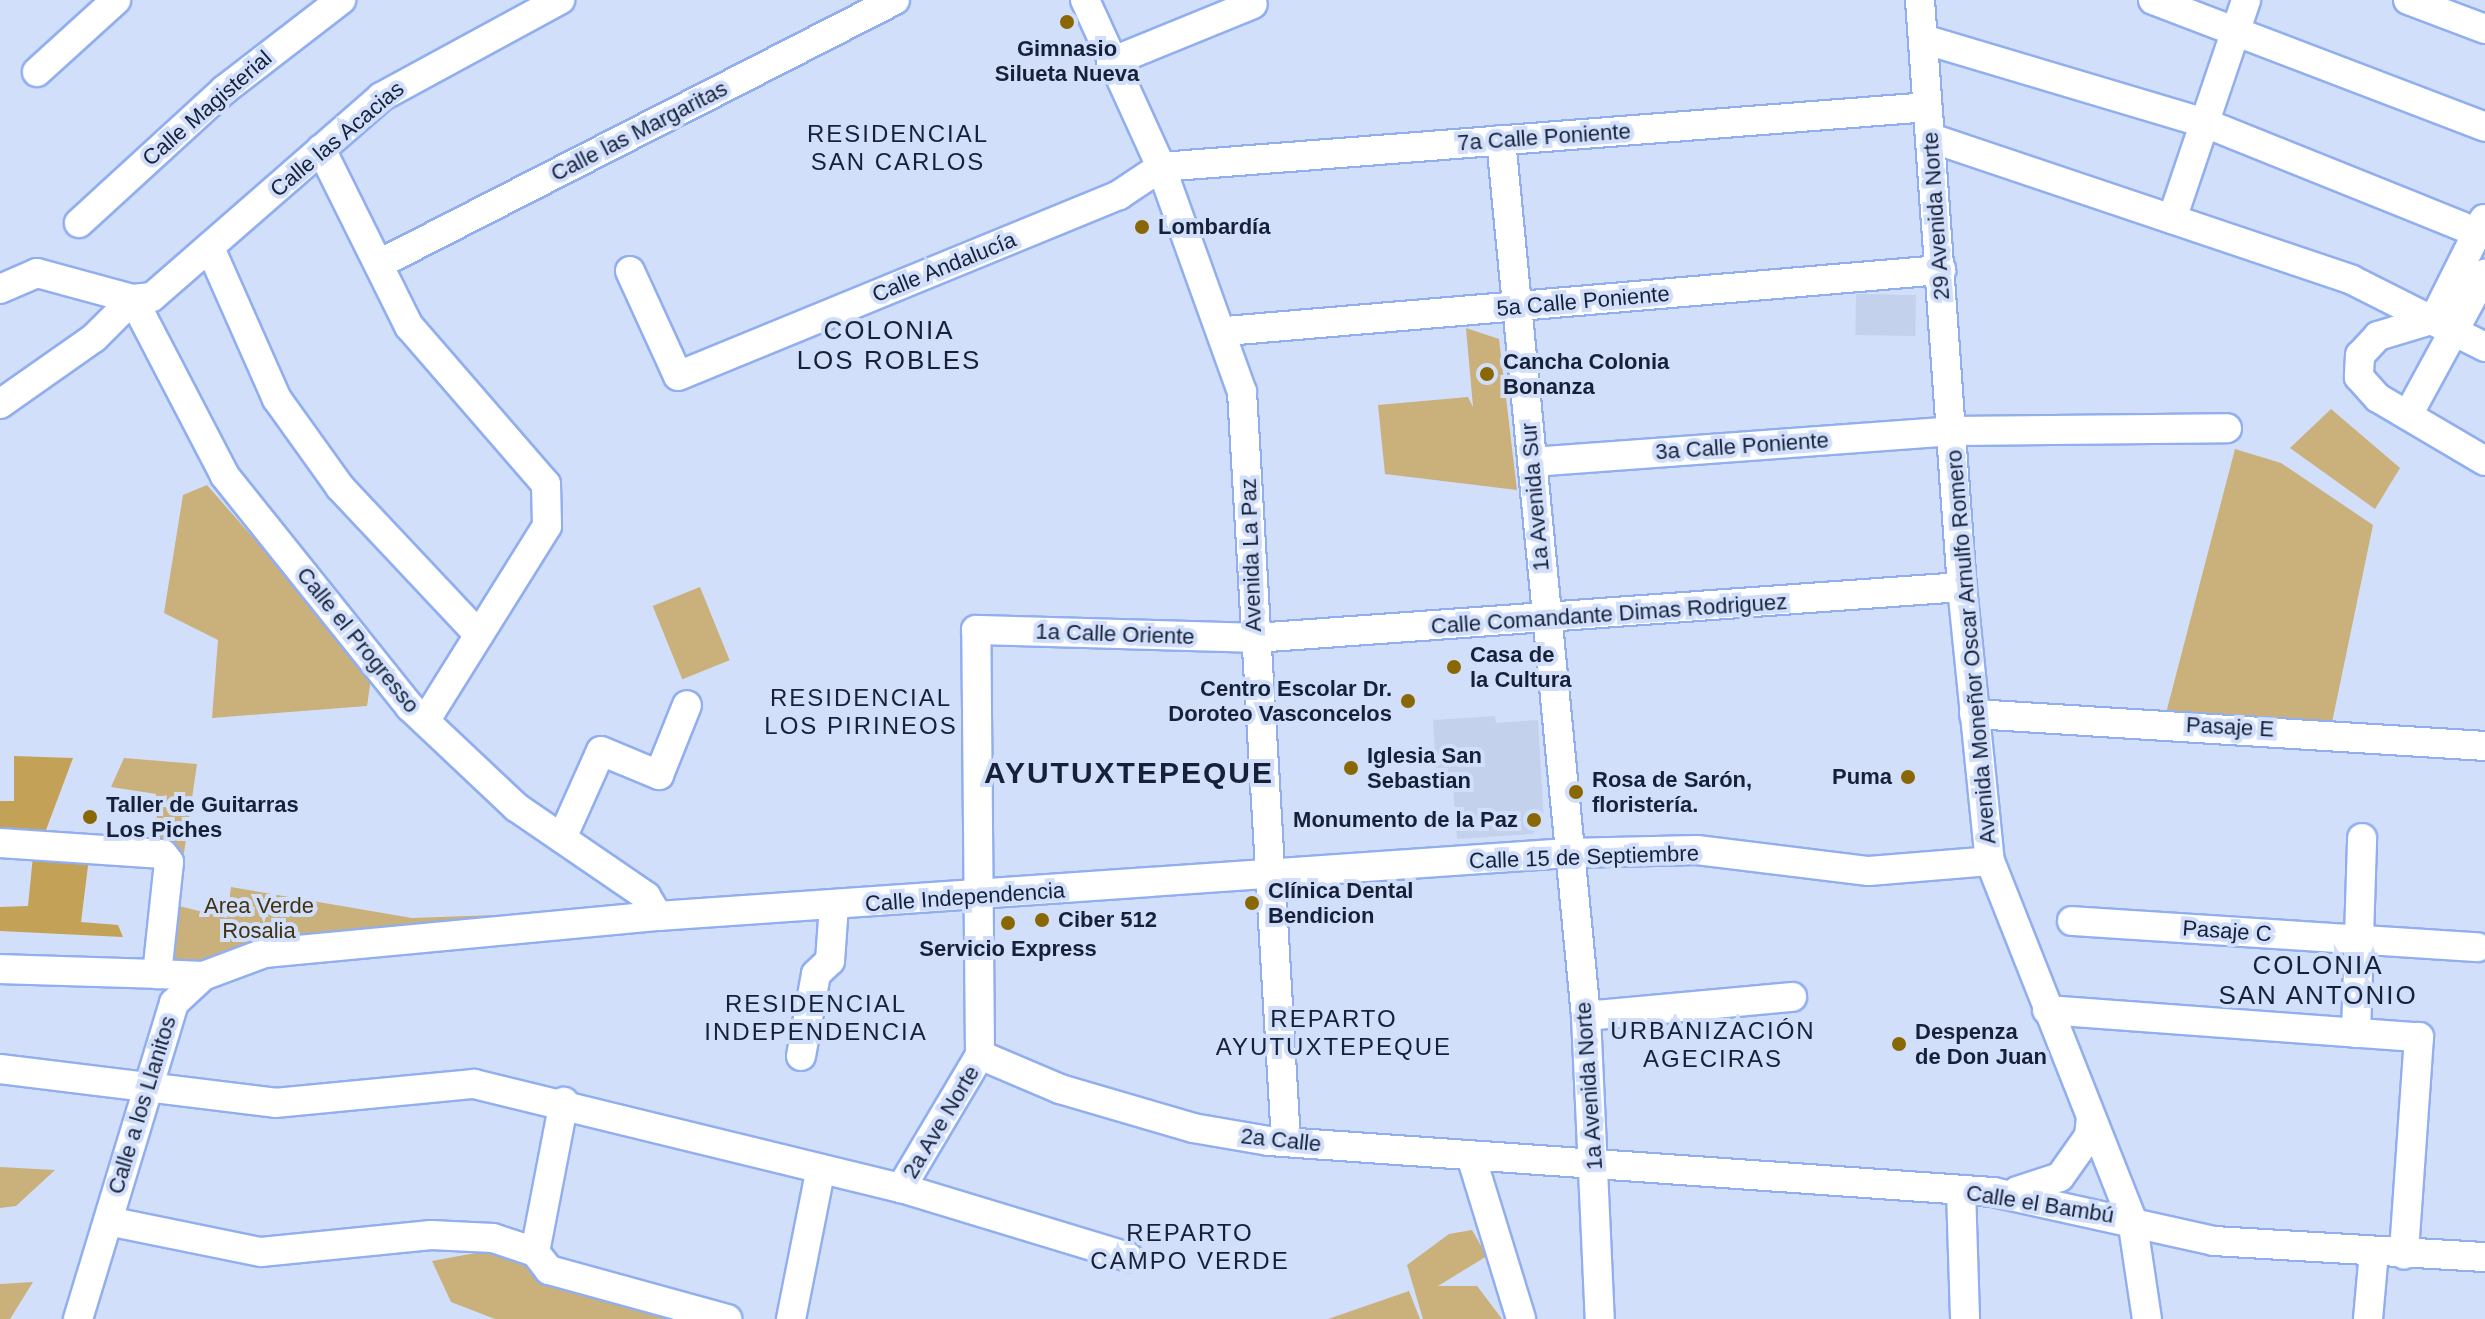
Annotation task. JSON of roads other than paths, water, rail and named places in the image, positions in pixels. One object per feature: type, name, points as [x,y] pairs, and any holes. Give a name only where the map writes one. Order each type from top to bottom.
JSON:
[{"type":"street","points":[[37,72],[116,0]]},
{"type":"street","name":"Calle Magisterial","points":[[79,223],[224,90],[341,0]]},
{"type":"street","name":"Calle las Acacias","points":[[133,299],[152,297],[381,97],[560,0]]},
{"type":"street","name":"Calle las Margaritas","points":[[383,262],[895,0]]},
{"type":"street","name":"Avenida La Paz","points":[[1085,0],[1161,167],[1226,331],[1245,409],[1255,638],[1286,1141]]},
{"type":"street","name":"29 Avenida Norte","points":[[1920,0],[1953,431]]},
{"type":"street","points":[[2153,0],[2234,36],[2485,127]]},
{"type":"street","points":[[2172,219],[2246,0]]},
{"type":"street","points":[[2408,0],[2485,29]]},
{"type":"street","points":[[1111,62],[1253,4]]},
{"type":"street","points":[[1923,39],[2205,123],[2480,224],[2408,415]]},
{"type":"street","name":"7a Calle Poniente","points":[[1161,167],[1928,107]]},
{"type":"street","points":[[1931,138],[2352,280],[2485,347]]},
{"type":"street","name":"1a Avenida Sur","points":[[1501,140],[1568,853]]},
{"type":"street","points":[[321,149],[383,262],[409,326],[546,484],[547,526],[425,721]]},
{"type":"street","name":"Calle Andalucía","points":[[630,271],[678,376],[1119,195],[1161,167]]},
{"type":"street","points":[[210,248],[277,399],[340,487],[478,634]]},
{"type":"street","name":"5a Calle Poniente","points":[[1226,331],[1941,270]]},
{"type":"street","points":[[0,273],[37,273],[133,299],[94,338],[0,404]]},
{"type":"street","points":[[0,289],[37,273]]},
{"type":"street","points":[[2485,274],[2444,324],[2378,336],[2360,355],[2359,377],[2408,415],[2485,461]]},
{"type":"street","name":"Calle el Progresso","points":[[133,299],[225,476],[425,721],[516,807],[646,896],[658,916]]},
{"type":"street","name":"3a Calle Poniente","points":[[1532,462],[1953,431],[2227,428]]},
{"type":"street","name":"Avenida Moneñor Oscar Arnulfo Romero","points":[[1953,431],[1962,587],[1990,861],[2132,1219],[2147,1319]]},
{"type":"street","name":"Calle Comandante Dimas Rodriguez","points":[[1255,638],[1545,620],[1962,587]]},
{"type":"street","name":"1a Calle Oriente","points":[[975,897],[976,630],[1255,638]]},
{"type":"street","points":[[562,838],[601,751],[659,775],[687,705]]},
{"type":"street","name":"Pasaje E","points":[[1974,714],[2485,746]]},
{"type":"street","points":[[2356,1033],[2362,838]]},
{"type":"street","points":[[0,843],[163,854],[169,862],[157,974]]},
{"type":"street","name":"Calle 15 de Septiembre","points":[[1272,876],[1568,853],[1697,850],[1869,871],[1990,861]]},
{"type":"street","name":"1a Avenida Norte","points":[[1568,853],[1586,1016],[1600,1319]]},
{"type":"street","name":"Calle Independencia","points":[[658,916],[1272,876]]},
{"type":"street","points":[[975,897],[980,1055]]},
{"type":"street","points":[[801,1056],[816,974],[830,961],[834,905]]},
{"type":"street","name":"Calle a los Llanitos","points":[[78,1319],[143,1089],[174,1003],[203,976],[265,953],[658,916]]},
{"type":"street","name":"Pasaje C","points":[[2072,921],[2477,947]]},
{"type":"street","points":[[0,969],[203,976]]},
{"type":"street","points":[[1586,1016],[1792,997]]},
{"type":"street","points":[[2047,1010],[2419,1037],[2404,1254]]},
{"type":"street","name":"2a Calle","points":[[980,1055],[1060,1089],[1193,1128],[1286,1141],[1471,1156],[1593,1160]]},
{"type":"street","name":"2a Ave Norte","points":[[901,1188],[980,1055]]},
{"type":"street","points":[[0,1069],[275,1103],[474,1084],[564,1102],[820,1172],[901,1188],[1128,1257]]},
{"type":"street","points":[[535,1252],[564,1102]]},
{"type":"street","points":[[1993,1192],[2045,1187],[2060,1177],[2089,1136],[2091,1118]]},
{"type":"street","points":[[1471,1156],[1521,1319]]},
{"type":"street","name":"Calle el Bambú","points":[[1593,1160],[1993,1192],[2132,1219],[2214,1241],[2485,1257]]},
{"type":"street","points":[[791,1319],[820,1172]]},
{"type":"street","points":[[1961,1190],[1965,1319]]},
{"type":"street","points":[[108,1221],[261,1252],[431,1235],[493,1238],[535,1252],[549,1270],[727,1319]]},
{"type":"street","points":[[2368,1319],[2374,1252]]},
{"type":"place","name":"Gimnasio Silueta Nueva","points":[[1067,22]]},
{"type":"place","name":"Lombardía","points":[[1142,227]]},
{"type":"place","name":"Cancha Colonia Bonanza","points":[[1487,374]]},
{"type":"place","name":"Casa de la Cultura","points":[[1454,667]]},
{"type":"place","name":"Centro Escolar Dr. Doroteo Vasconcelos","points":[[1408,701]]},
{"type":"place","name":"Iglesia San Sebastian","points":[[1351,768]]},
{"type":"place","name":"Puma","points":[[1908,777]]},
{"type":"place","name":"Rosa de Sarón, floristería.","points":[[1576,792]]},
{"type":"place","name":"Taller de Guitarras Los Piches","points":[[90,817]]},
{"type":"place","name":"Monumento de la Paz","points":[[1534,820]]},
{"type":"place","name":"Clínica Dental Bendicion","points":[[1252,903]]},
{"type":"place","name":"Ciber 512","points":[[1042,920]]},
{"type":"place","name":"Servicio Express","points":[[1008,923]]},
{"type":"place","name":"Despenza de Don Juan","points":[[1899,1044]]},
{"type":"district","name":"RESIDENCIAL SAN CARLOS","points":[[898,148]]},
{"type":"district","name":"COLONIA LOS ROBLES","points":[[889,346]]},
{"type":"district","name":"RESIDENCIAL LOS PIRINEOS","points":[[861,712]]},
{"type":"district","name":"AYUTUXTEPEQUE","points":[[1129,773]]},
{"type":"district","name":"COLONIA SAN ANTONIO","points":[[2318,981]]},
{"type":"district","name":"RESIDENCIAL INDEPENDENCIA","points":[[816,1018]]},
{"type":"district","name":"REPARTO AYUTUXTEPEQUE","points":[[1334,1033]]},
{"type":"district","name":"URBANIZACIÓN AGECIRAS","points":[[1713,1045]]},
{"type":"district","name":"REPARTO CAMPO VERDE","points":[[1190,1247]]},
{"type":"park label","name":"Area Verde Rosalia","points":[[259,918]]}]
